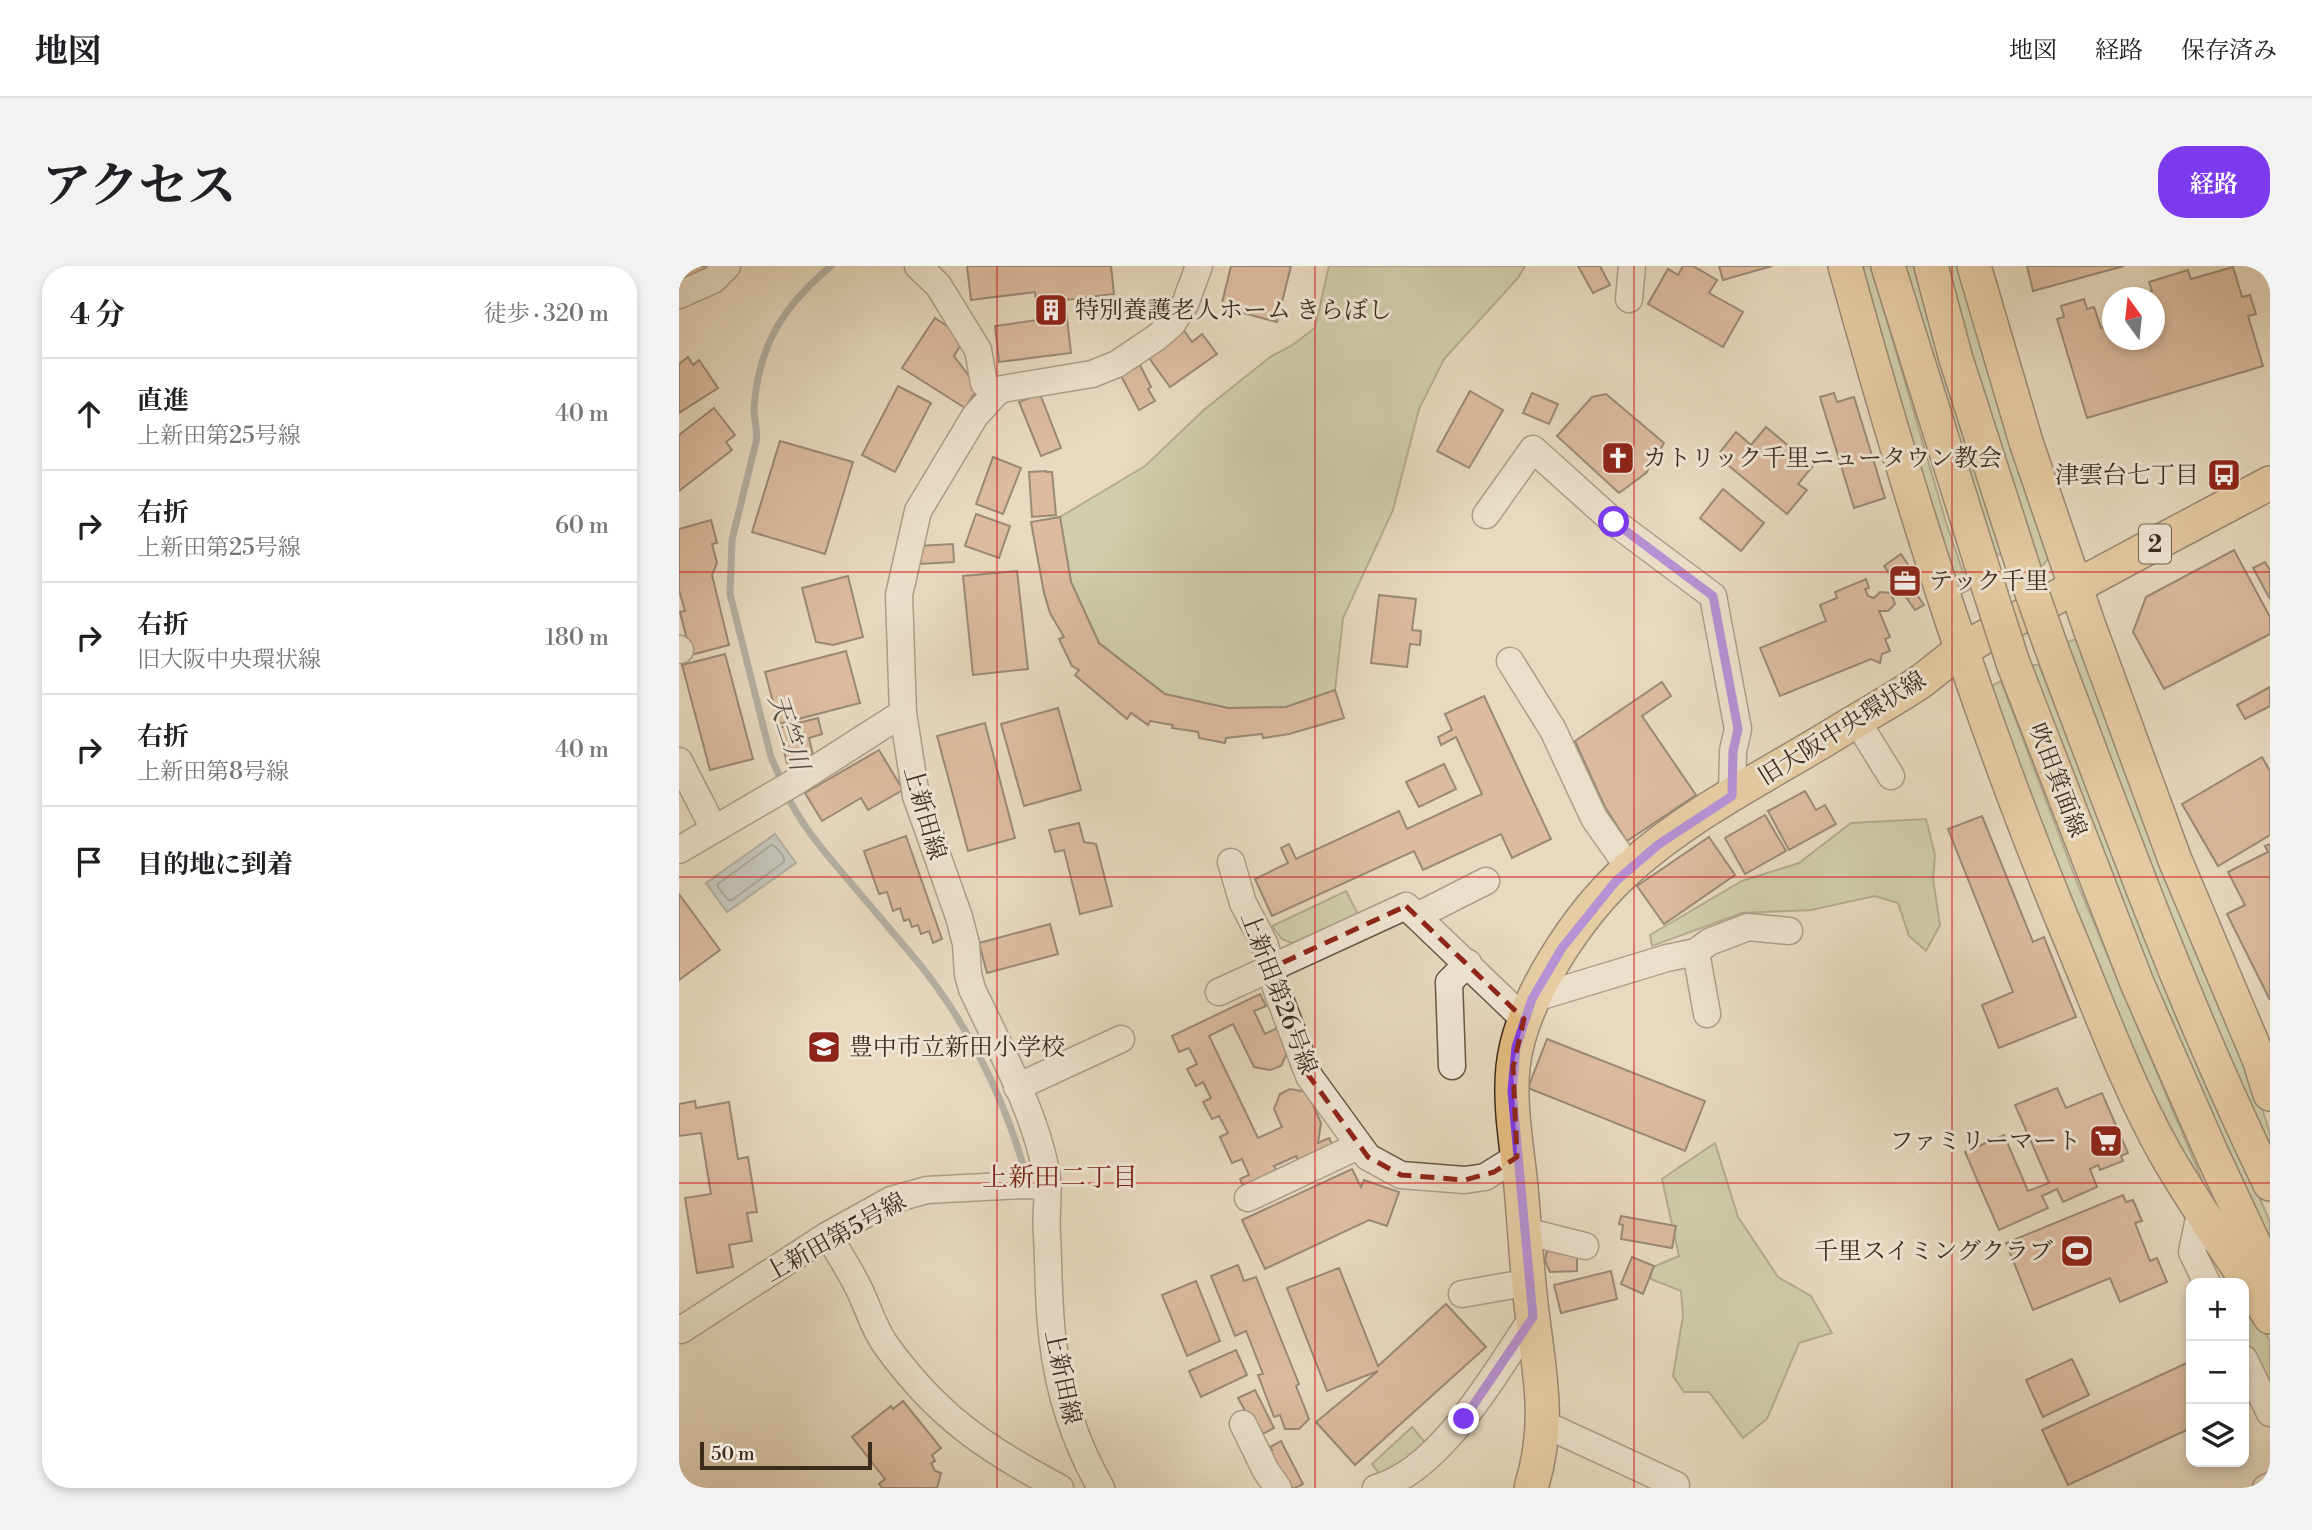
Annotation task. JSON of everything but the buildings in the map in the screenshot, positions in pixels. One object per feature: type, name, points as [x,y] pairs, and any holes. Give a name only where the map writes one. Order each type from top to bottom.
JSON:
[{"type":"main road","points":[[1845,266],[1888,421],[1961,651],[2042,871],[2133,1088],[2165,1153],[2270,1317]]},
{"type":"main road","name":"吹田箕面線","points":[[1888,266],[2013,663],[2137,983],[2270,1278]]},
{"type":"main road","name":"吹田箕面線","points":[[1931,266],[1956,359],[2050,644],[2174,968],[2270,1184]]},
{"type":"main road","points":[[1974,266],[2026,442],[2076,587],[2175,860],[2259,1059],[2270,1094]]},
{"type":"main road","name":"旧大阪中央環状線","points":[[1531,1488],[1544,1424],[1542,1370],[1533,1317],[1517,1157],[1513,1067],[1528,1009],[1572,934],[1629,868],[1659,844],[1732,796],[1857,721],[1961,651],[2270,483]]},
{"type":"street","points":[[679,295],[713,280],[727,266]]},
{"type":"street","points":[[918,266],[938,285],[978,350],[983,383],[995,394],[1002,389],[1020,385],[1092,374],[1127,358],[1172,324],[1185,304],[1199,266]]},
{"type":"street","points":[[1629,299],[1632,266]]},
{"type":"street","name":"上新田線","points":[[995,394],[975,416],[918,511],[899,594],[903,713],[916,796],[961,925],[966,944],[969,980],[1038,1138],[1048,1186],[1046,1228],[1053,1343],[1090,1486]]},
{"type":"street","points":[[1486,515],[1533,449],[1614,522],[1713,596],[1738,729],[1733,751],[1732,796]]},
{"type":"street","points":[[1510,661],[1553,730],[1594,818],[1629,868]]},
{"type":"street","points":[[679,761],[692,835],[786,787],[903,713]]},
{"type":"street","points":[[1857,721],[1891,776]]},
{"type":"street","name":"上新田第26号線","points":[[1231,862],[1243,903],[1265,945],[1309,1076],[1358,1146],[1381,1166],[1401,1175],[1419,1177],[1475,1180],[1494,1172],[1517,1157]]},
{"type":"street","points":[[1417,916],[1486,881]]},
{"type":"street","points":[[1219,992],[1406,906],[1468,963],[1528,1009],[1667,958],[1696,952],[1709,942],[1748,927],[1789,931]]},
{"type":"street","points":[[1696,952],[1707,1014]]},
{"type":"street","points":[[1452,1066],[1449,982],[1468,963]]},
{"type":"street","points":[[1017,1087],[1121,1039]]},
{"type":"street","points":[[1248,1198],[1358,1146]]},
{"type":"street","name":"上新田第5号線","points":[[680,1330],[828,1235],[891,1200],[912,1193],[1022,1185],[1048,1186]]},
{"type":"street","points":[[2201,1209],[2192,1252],[2205,1278]]},
{"type":"street","points":[[1525,1231],[1585,1247]]},
{"type":"street","points":[[828,1235],[859,1287],[884,1342],[926,1395],[964,1430],[1009,1461],[1060,1488]]},
{"type":"street","points":[[1462,1294],[1531,1282]]},
{"type":"street","points":[[1376,1488],[1390,1483],[1420,1462],[1464,1419],[1533,1317]]},
{"type":"street","points":[[2249,1369],[2270,1413]]},
{"type":"street","points":[[1243,1424],[1266,1471],[1278,1488]]},
{"type":"street","points":[[1544,1424],[1676,1485]]},
{"type":"highlighted area","points":[[1406,906],[1524,1019],[1513,1067],[1517,1157],[1494,1172],[1465,1180],[1401,1175],[1368,1157],[1309,1076],[1271,968]]},
{"type":"green space","points":[[1329,266],[1525,266],[1518,278],[1444,359],[1419,409],[1393,510],[1343,618],[1335,690],[1286,707],[1228,708],[1165,694],[1099,643],[1071,582],[1060,517],[1145,466],[1205,409],[1270,357],[1291,346],[1315,328]]},
{"type":"green space","points":[[1858,266],[1871,266],[1946,522],[1969,590],[1956,596]]},
{"type":"green space","points":[[1901,266],[1916,266],[2002,554],[1990,556]]},
{"type":"green space","points":[[1945,266],[1962,266],[2050,548],[2047,560],[2039,570],[1968,349]]},
{"type":"green space","points":[[2079,638],[2262,1108],[2270,1134],[2270,1153],[2151,878],[2064,643]]},
{"type":"green space","points":[[2033,665],[2039,665],[2171,992],[2270,1222],[2270,1251],[2157,1002],[2026,670]]},
{"type":"green space","points":[[2001,681],[2078,885],[2219,1220],[2153,1106],[1987,688]]},
{"type":"green space","points":[[1926,819],[1935,855],[1933,879],[1940,925],[1926,951],[1909,936],[1898,903],[1875,896],[1811,910],[1742,913],[1652,946],[1650,935],[1742,881],[1799,863],[1851,823]]},
{"type":"green space","points":[[1346,891],[1359,916],[1297,945],[1282,939],[1272,926]]},
{"type":"green space","points":[[1715,1143],[1738,1217],[1778,1277],[1811,1296],[1832,1333],[1799,1343],[1767,1419],[1743,1438],[1709,1392],[1684,1392],[1673,1376],[1683,1316],[1681,1291],[1651,1279],[1651,1268],[1679,1256],[1662,1179]]},
{"type":"green space","points":[[2249,1306],[2270,1341],[2270,1393],[2249,1349]]},
{"type":"green space","points":[[1412,1427],[1427,1445],[1381,1476],[1372,1464]]},
{"type":"water","points":[[775,834],[796,863],[727,912],[706,883]]},
{"type":"waterway","name":"天竺川","points":[[782,782],[771,757],[730,594],[732,540],[756,442],[756,386],[767,347],[799,296],[831,266]]},
{"type":"waterway","name":"天竺川","points":[[786,793],[813,837],[917,961],[951,1008],[994,1086],[1024,1168]]},
{"type":"place","name":"特別養護老人ホーム きらぼし","points":[[1051,310]]},
{"type":"place","name":"カトリック千里ニュータウン教会","points":[[1618,458]]},
{"type":"place","name":"津雲台七丁目","points":[[2224,475]]},
{"type":"place","name":"テック千里","points":[[1905,581]]},
{"type":"place","name":"豊中市立新田小学校","points":[[824,1047]]},
{"type":"place","name":"ファミリーマート","points":[[2106,1141]]},
{"type":"place","name":"千里スイミングクラブ","points":[[2077,1251]]},
{"type":"district","name":"上新田二丁目","points":[[1060,1177]]},
{"type":"route","points":[[1464,1419],[1533,1317],[1512,1091],[1516,1047],[1532,999],[1562,948],[1616,881],[1659,844],[1732,796],[1733,751],[1738,729],[1713,596],[1614,522]]}]
